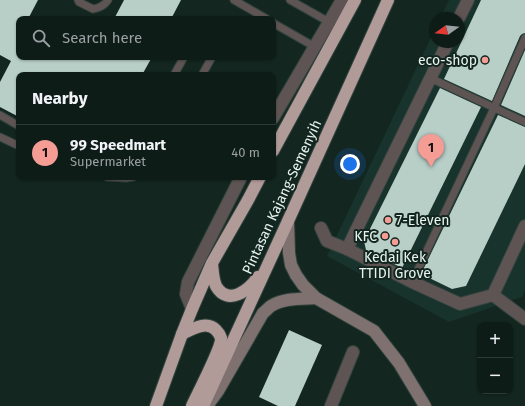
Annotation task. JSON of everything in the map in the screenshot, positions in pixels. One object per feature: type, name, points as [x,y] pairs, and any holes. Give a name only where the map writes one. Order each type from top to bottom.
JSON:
[{"type":"highway","name":"Pintasan Kajang-Semenyih","points":[[276,145],[355,0]]},
{"type":"highway","name":"Pintasan Kajang-Semenyih","points":[[203,406],[388,0]]},
{"type":"highway","name":"Pintasan Kajang-Semenyih","points":[[156,406],[182,334],[212,263],[258,180]]},
{"type":"highway","points":[[212,263],[213,276],[216,286],[227,296],[235,296],[254,283],[271,258]]},
{"type":"highway","points":[[182,334],[205,325],[214,327],[218,331],[221,338],[216,353],[192,406]]},
{"type":"street","points":[[276,113],[342,0]]},
{"type":"street","points":[[462,12],[468,0]]},
{"type":"street","points":[[347,249],[445,48]]},
{"type":"street","points":[[192,309],[186,294],[188,282],[239,180]]},
{"type":"street","points":[[288,221],[291,265],[300,280],[316,298],[374,331],[399,363],[425,406]]},
{"type":"street","points":[[321,228],[327,241],[347,249],[412,282],[460,304],[493,295],[525,226]]},
{"type":"street","points":[[493,295],[525,319]]},
{"type":"street","points":[[207,406],[218,391],[263,313],[271,306],[282,302],[293,299],[316,298]]},
{"type":"street","points":[[331,406],[353,352]]},
{"type":"lane","points":[[78,0],[92,9],[100,7],[108,0]]},
{"type":"lane","points":[[234,0],[262,16]]},
{"type":"lane","points":[[290,0],[329,22]]},
{"type":"lane","points":[[276,25],[314,47]]},
{"type":"lane","points":[[412,282],[494,108],[525,38]]},
{"type":"lane","points":[[176,72],[182,60]]},
{"type":"lane","points":[[204,72],[210,60]]},
{"type":"lane","points":[[430,78],[525,122]]},
{"type":"lane","points":[[0,115],[16,124]]},
{"type":"lane","points":[[0,137],[16,145]]},
{"type":"shaded area","points":[[449,0],[525,0],[525,289],[522,297],[449,322],[327,256],[429,42],[429,48],[465,48],[465,12],[443,12]]},
{"type":"building","points":[[0,0],[38,0],[30,16],[16,16],[16,60],[150,60],[144,72],[16,72],[16,115],[0,107],[0,82],[11,61],[0,55]]},
{"type":"building","points":[[124,0],[181,0],[173,16],[116,16]]},
{"type":"building","points":[[481,0],[525,0],[525,33],[520,36],[492,101],[444,79],[459,48],[465,48],[465,34]]},
{"type":"building","points":[[525,50],[525,116],[501,105]]},
{"type":"building","points":[[440,88],[481,107],[402,268],[366,250],[364,241]]},
{"type":"building","points":[[498,115],[525,127],[525,164],[466,286],[452,289],[421,274]]},
{"type":"building","points":[[289,330],[322,345],[295,406],[278,406],[259,397]]},
{"type":"place","name":"eco-shop","points":[[485,60]]},
{"type":"place","name":"99 Speedmart","points":[[431,167]]},
{"type":"place","name":"7-Eleven","points":[[388,220]]},
{"type":"place","name":"KFC","points":[[385,236]]},
{"type":"place","name":"Kedai Kek TTIDI Grove","points":[[395,242]]}]
